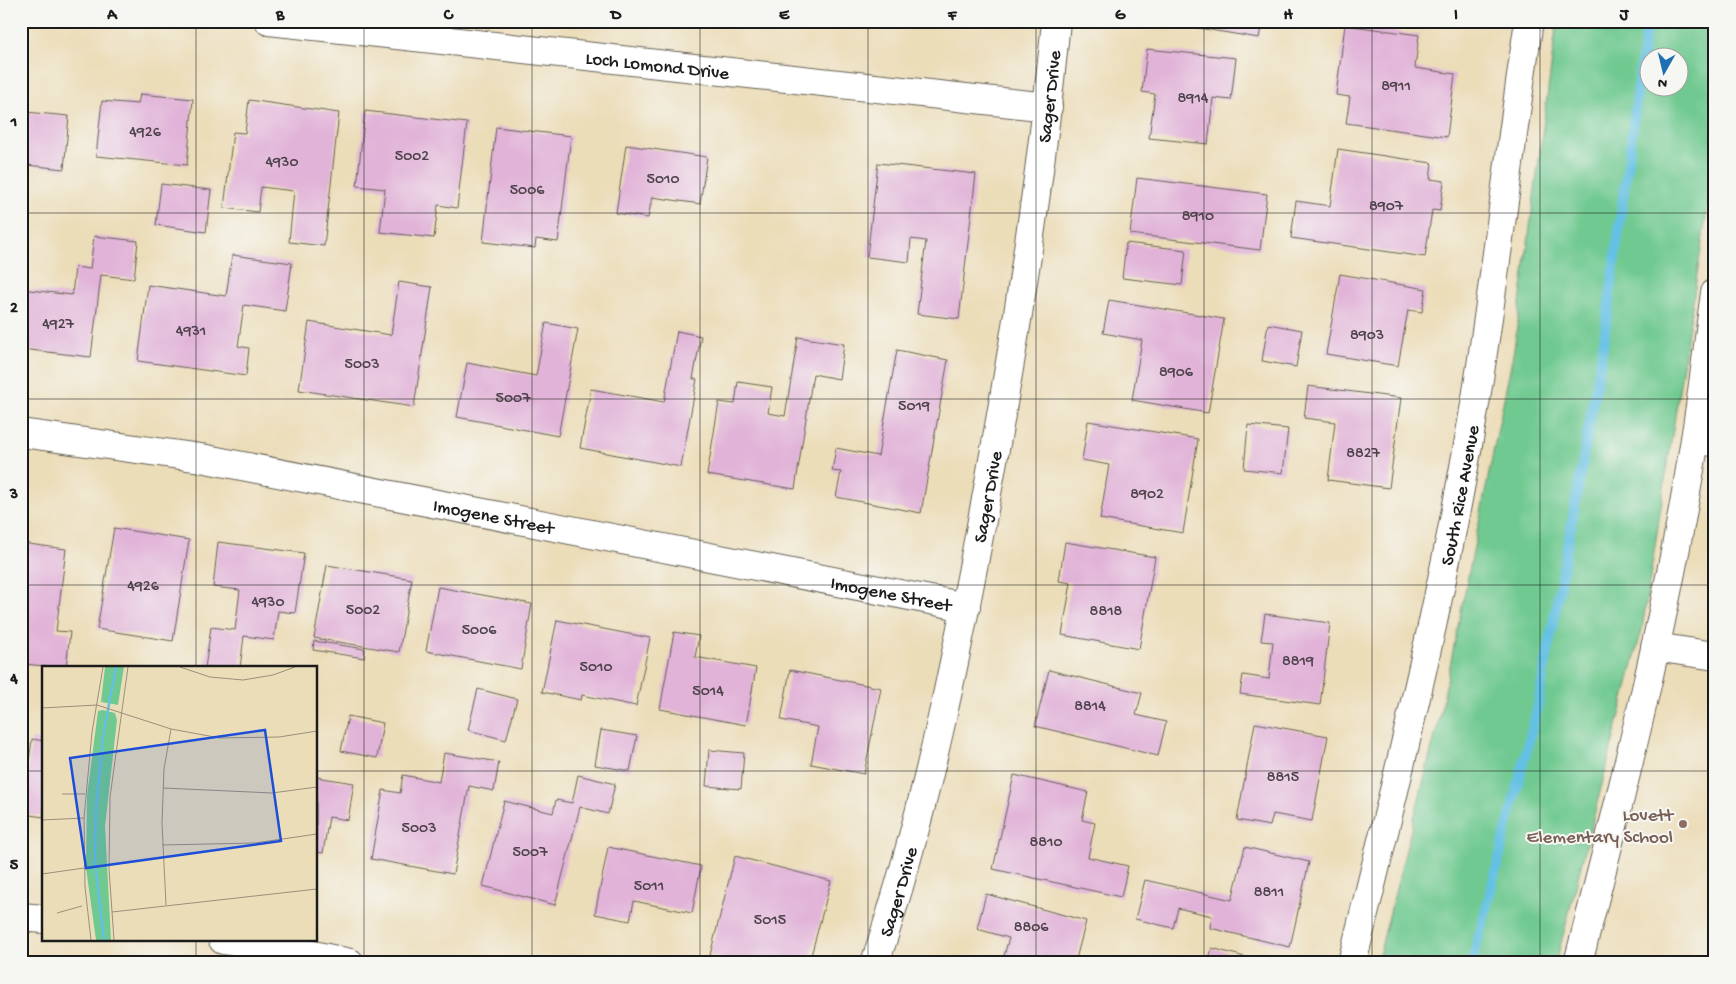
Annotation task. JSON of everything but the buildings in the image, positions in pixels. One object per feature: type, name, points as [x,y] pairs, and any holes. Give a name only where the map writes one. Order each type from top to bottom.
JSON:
[{"type":"street","name":"Loch Lomond Drive","points":[[269,21],[1048,106]]},
{"type":"street","name":"Sager Drive","points":[[875,963],[897,898],[931,772],[966,607],[1020,303],[1048,106],[1056,21]]},
{"type":"street","name":"South Rice Avenue","points":[[1352,963],[1394,791],[1438,592],[1476,398],[1529,21]]},
{"type":"street","points":[[1578,963],[1626,778],[1655,646],[1705,441],[1715,294]]},
{"type":"street","name":"Imogene Street","points":[[21,433],[201,458],[966,607]]},
{"type":"street","points":[[1655,646],[1715,656]]},
{"type":"street","points":[[21,917],[42,919]]},
{"type":"street","points":[[237,942],[284,949],[350,963]]},
{"type":"green space","points":[[1557,21],[1715,21],[1715,150],[1642,629],[1556,963],[1377,963],[1439,720],[1514,349]]},
{"type":"waterway","points":[[1472,963],[1537,710],[1603,347],[1647,21]]},
{"type":"place","name":"Lovett Elementary School","points":[[1683,824]]}]
